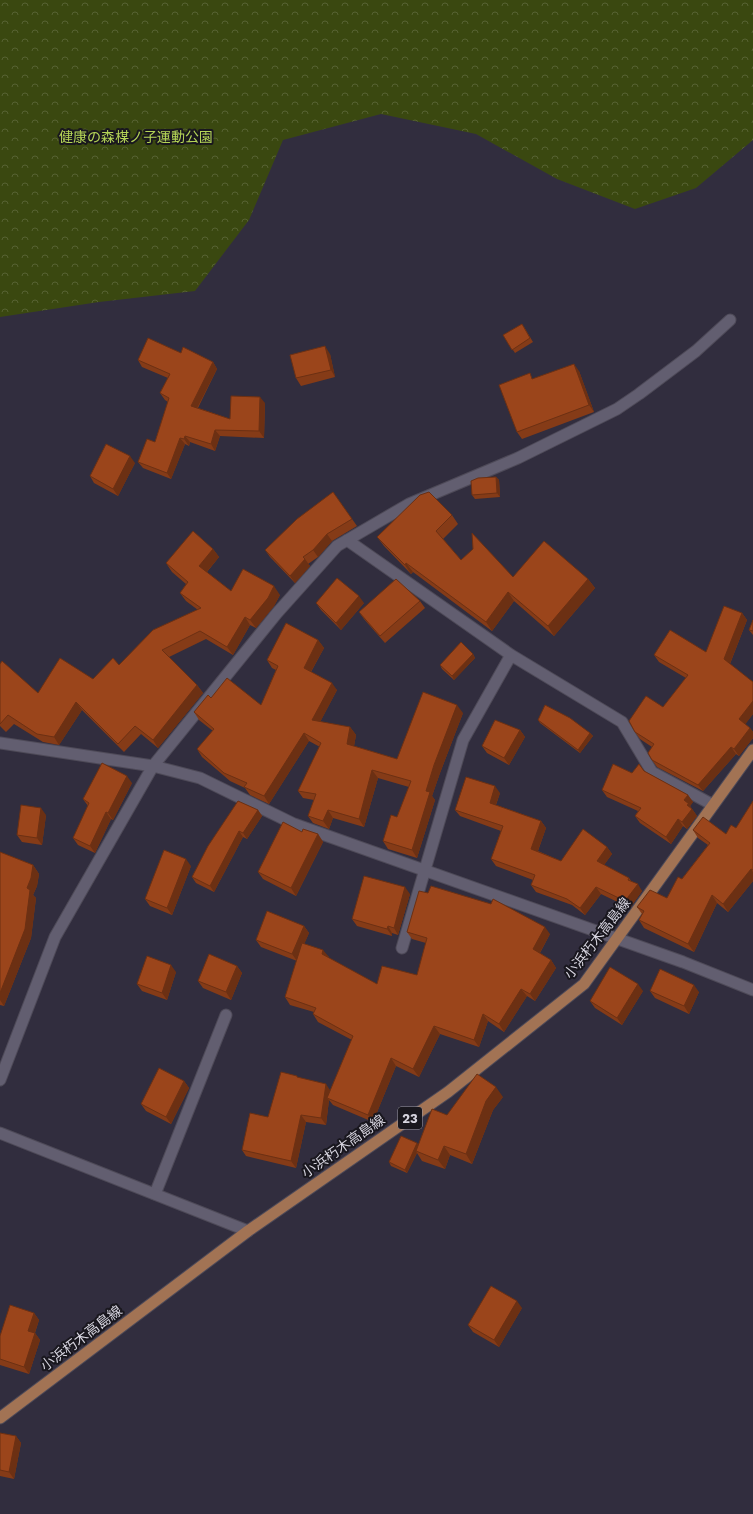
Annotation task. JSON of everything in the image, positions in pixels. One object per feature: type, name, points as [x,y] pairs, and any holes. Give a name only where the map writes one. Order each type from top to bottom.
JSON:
[{"type":"main road","name":"小浜朽木高島線","points":[[0,1418],[248,1230],[448,1092],[584,984],[753,750]]},
{"type":"street","points":[[0,1080],[55,938],[152,766],[277,613],[337,546],[409,504],[518,458],[617,409],[696,351],[730,320]]},
{"type":"street","points":[[347,540],[511,655],[622,722],[652,772],[713,806]]},
{"type":"street","points":[[402,948],[463,740],[511,655]]},
{"type":"street","points":[[0,743],[152,766],[200,778],[294,824],[683,962],[753,990]]},
{"type":"street","points":[[155,1194],[226,1015]]},
{"type":"street","points":[[0,1133],[248,1230]]},
{"type":"green space","name":"健康の森楳ノ子運動公園","points":[[0,0],[753,0],[753,140],[696,188],[635,209],[557,179],[476,134],[381,114],[283,140],[249,220],[195,291],[99,302],[0,317]]},
{"type":"building","points":[[522,324],[530,338],[512,350],[503,335]]},
{"type":"building","points":[[148,338],[181,353],[183,347],[213,362],[191,406],[230,419],[231,396],[260,397],[259,431],[215,430],[211,444],[185,436],[184,439],[180,438],[167,473],[138,462],[147,439],[155,442],[169,398],[160,393],[170,374],[138,360]]},
{"type":"building","points":[[325,346],[331,370],[296,378],[290,355]]},
{"type":"building","points":[[574,364],[589,405],[517,432],[499,385],[530,373],[532,379]]},
{"type":"building","points":[[106,444],[130,456],[113,489],[90,476]]},
{"type":"building","points":[[496,477],[497,493],[472,495],[471,481],[478,478]]},
{"type":"building","points":[[333,492],[352,519],[327,534],[313,550],[303,557],[305,559],[290,576],[265,550],[297,519]]},
{"type":"building","points":[[429,492],[452,515],[436,531],[461,560],[473,549],[472,533],[513,577],[544,541],[588,579],[548,626],[508,592],[486,622],[406,563],[405,565],[377,537],[420,495]]},
{"type":"building","points":[[193,531],[213,549],[199,566],[231,591],[243,569],[274,586],[268,598],[250,620],[245,617],[227,647],[200,631],[162,650],[197,685],[153,740],[135,726],[118,744],[76,702],[54,737],[37,734],[8,715],[0,724],[0,664],[2,661],[38,693],[60,658],[93,679],[113,658],[119,665],[153,630],[201,608],[180,593],[188,582],[166,563]]},
{"type":"building","points":[[337,578],[359,596],[336,623],[316,603]]},
{"type":"building","points":[[396,579],[420,601],[380,636],[359,612]]},
{"type":"building","points":[[724,606],[742,613],[724,659],[753,682],[753,701],[739,719],[750,728],[734,749],[731,747],[698,785],[652,760],[648,753],[654,744],[635,732],[629,721],[646,696],[663,707],[688,675],[654,655],[670,630],[706,652]]},
{"type":"building","points":[[753,620],[753,631],[749,630]]},
{"type":"building","points":[[286,623],[318,640],[304,668],[332,683],[312,720],[350,727],[347,744],[397,759],[423,692],[457,705],[434,765],[426,791],[430,792],[412,850],[383,841],[391,815],[397,817],[411,781],[372,770],[359,819],[328,810],[323,821],[308,816],[316,794],[298,791],[321,743],[304,733],[264,796],[244,787],[247,783],[224,773],[197,749],[214,729],[194,712],[208,695],[211,698],[227,678],[261,705],[278,666],[267,660]]},
{"type":"building","points":[[461,642],[473,654],[452,676],[440,665]]},
{"type":"building","points":[[545,705],[570,718],[590,733],[578,750],[538,720]]},
{"type":"building","points":[[495,720],[520,730],[504,758],[482,746]]},
{"type":"building","points":[[102,763],[127,776],[108,813],[106,812],[90,846],[73,838],[89,803],[83,799]]},
{"type":"building","points":[[613,764],[632,773],[639,764],[644,771],[688,795],[684,800],[692,809],[682,822],[678,819],[666,837],[635,816],[641,808],[602,790]]},
{"type":"building","points":[[466,777],[495,786],[490,803],[541,821],[531,849],[561,861],[583,829],[607,847],[597,861],[629,878],[628,880],[638,884],[625,901],[596,887],[580,908],[567,899],[531,885],[535,875],[491,859],[503,826],[455,810]]},
{"type":"building","points":[[238,801],[258,810],[243,833],[239,831],[210,886],[192,877],[208,846]]},
{"type":"building","points":[[753,801],[753,870],[751,869],[723,904],[712,895],[688,944],[639,920],[644,911],[637,907],[650,890],[667,898],[678,877],[682,879],[710,843],[693,830],[703,817],[726,834],[731,825],[736,828]]},
{"type":"building","points":[[21,805],[41,808],[37,838],[17,835]]},
{"type":"building","points":[[283,822],[302,832],[303,829],[318,834],[291,888],[258,872]]},
{"type":"building","points":[[164,850],[186,859],[167,908],[145,899]]},
{"type":"building","points":[[0,852],[33,865],[31,878],[27,888],[30,890],[25,929],[0,993]]},
{"type":"building","points":[[364,876],[405,887],[394,928],[388,926],[387,929],[352,919]]},
{"type":"building","points":[[431,886],[491,904],[493,899],[545,927],[533,949],[551,960],[530,994],[521,989],[499,1024],[483,1014],[474,1040],[434,1026],[413,1069],[391,1058],[368,1115],[327,1098],[353,1036],[313,1014],[316,1008],[285,997],[302,943],[323,950],[322,954],[377,984],[382,966],[417,975],[427,938],[407,932],[419,891],[428,893]]},
{"type":"building","points":[[267,911],[304,926],[292,954],[256,940]]},
{"type":"building","points":[[209,954],[237,966],[226,992],[198,981]]},
{"type":"building","points":[[147,956],[171,965],[162,993],[137,984]]},
{"type":"building","points":[[610,967],[638,984],[617,1018],[590,1001]]},
{"type":"building","points":[[660,969],[694,985],[684,1006],[650,991]]},
{"type":"building","points":[[159,1068],[184,1081],[166,1117],[141,1104]]},
{"type":"building","points":[[281,1072],[326,1084],[321,1118],[301,1115],[291,1161],[242,1150],[250,1113],[268,1117]]},
{"type":"building","points":[[477,1074],[496,1087],[486,1101],[466,1154],[444,1146],[438,1160],[416,1151],[432,1109],[447,1115]]},
{"type":"building","points":[[401,1136],[417,1143],[405,1170],[389,1162]]},
{"type":"building","points":[[491,1286],[517,1301],[494,1340],[468,1325]]},
{"type":"building","points":[[10,1305],[34,1313],[28,1331],[35,1333],[24,1367],[0,1359],[0,1336]]},
{"type":"building","points":[[0,1433],[16,1436],[9,1472],[0,1470]]}]
